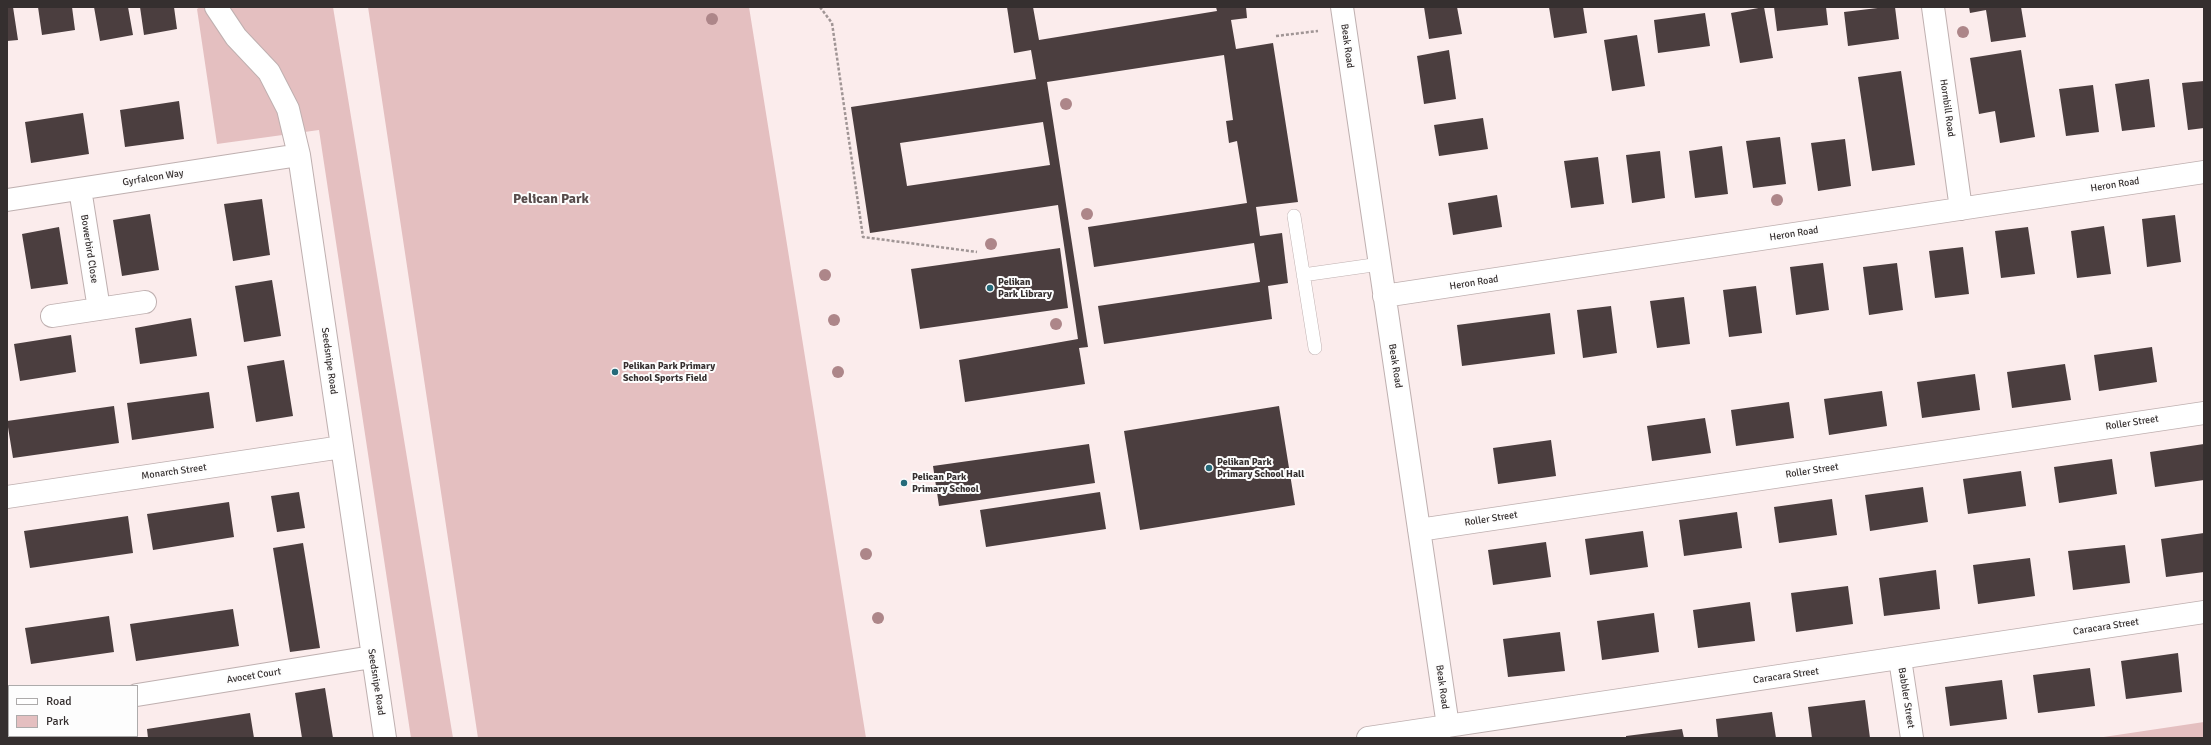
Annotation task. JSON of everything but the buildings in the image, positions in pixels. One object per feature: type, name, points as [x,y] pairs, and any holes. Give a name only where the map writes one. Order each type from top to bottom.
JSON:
[{"type":"street","name":"Seedsnipe Road","points":[[216,7],[236,37],[269,72],[288,109],[299,155],[385,738]]},
{"type":"street","name":"Beak Road","points":[[1342,7],[1448,726]]},
{"type":"street","name":"Hornbill Road","points":[[1933,7],[1961,209]]},
{"type":"street","name":"Gyrfalcon Way","points":[[7,200],[299,155]]},
{"type":"street","name":"Heron Road","points":[[1384,296],[2204,172]]},
{"type":"street","name":"Bowerbird Close","points":[[80,189],[99,309]]},
{"type":"street","points":[[52,316],[145,302]]},
{"type":"street","name":"Roller Street","points":[[1419,530],[2204,413]]},
{"type":"street","name":"Monarch Street","points":[[7,497],[342,447]]},
{"type":"street","name":"Caracara Street","points":[[1368,738],[2204,612]]},
{"type":"street","name":"Avocet Court","points":[[138,695],[372,657]]},
{"type":"street","name":"Babbler Street","points":[[1900,659],[1912,738]]},
{"type":"lane","points":[[1294,216],[1315,348]]},
{"type":"lane","points":[[1304,274],[1380,264]]},
{"type":"path","points":[[820,7],[832,23],[863,237],[977,252]]},
{"type":"path","points":[[1276,36],[1317,31]]},
{"type":"green space","points":[[200,7],[333,7],[453,738],[411,738],[319,130],[217,144],[197,9]]},
{"type":"green space","name":"Pelikan Park Primary School Sports Field","points":[[368,7],[749,7],[866,738],[478,738]]},
{"type":"green space","points":[[2204,722],[2204,738],[2097,738]]},
{"type":"place","name":"Pelikan Park Library","points":[[990,288]]},
{"type":"place","name":"Pelikan Park Primary School Sports Field","points":[[615,372]]},
{"type":"place","name":"Pelikan Park Primary School Hall","points":[[1209,468]]},
{"type":"place","name":"Pelican Park Primary School","points":[[904,483]]},
{"type":"district","name":"Pelican Park","points":[[551,199]]}]
